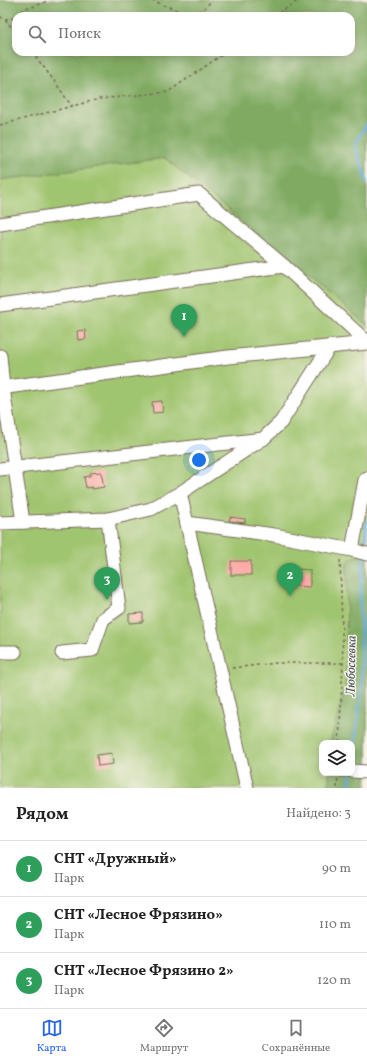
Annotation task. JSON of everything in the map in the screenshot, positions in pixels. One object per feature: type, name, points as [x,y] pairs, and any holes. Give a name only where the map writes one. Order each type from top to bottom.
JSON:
[{"type":"lane","points":[[0,224],[199,194],[284,266],[367,342]]},
{"type":"lane","points":[[0,305],[284,266]]},
{"type":"lane","points":[[2,388],[228,357],[367,342]]},
{"type":"lane","points":[[0,523],[108,519],[151,509],[180,494],[263,439],[281,422],[330,346]]},
{"type":"lane","points":[[0,356],[2,388],[23,522]]},
{"type":"lane","points":[[0,469],[263,439]]},
{"type":"lane","points":[[346,549],[365,480],[367,478]]},
{"type":"lane","points":[[180,494],[247,788]]},
{"type":"lane","points":[[62,653],[92,650],[104,619],[119,608],[108,519]]},
{"type":"lane","points":[[187,523],[274,535],[367,554]]},
{"type":"lane","points":[[0,652],[15,652]]},
{"type":"path","points":[[22,12],[25,8],[36,6],[49,0]]},
{"type":"path","points":[[152,0],[171,9],[186,12]]},
{"type":"path","points":[[194,12],[203,9],[212,0]]},
{"type":"path","points":[[280,12],[299,0]]},
{"type":"path","points":[[0,17],[5,19],[12,18]]},
{"type":"path","points":[[5,19],[12,28]]},
{"type":"path","points":[[35,56],[73,106]]},
{"type":"path","points":[[0,125],[99,99],[168,92],[220,56]]},
{"type":"path","points":[[339,740],[346,549]]},
{"type":"path","points":[[220,669],[277,662],[343,663]]},
{"type":"path","points":[[337,788],[338,776]]},
{"type":"green space","points":[[0,0],[367,0],[367,325],[165,158],[0,180]]},
{"type":"green space","points":[[165,158],[367,325],[367,788],[0,788],[0,180]]},
{"type":"green space","points":[[359,554],[367,556],[367,766],[364,788],[329,788],[329,776],[355,776],[355,740],[331,740],[346,685],[347,562]]},
{"type":"building","points":[[85,330],[86,339],[78,340],[77,331]]},
{"type":"building","points":[[162,401],[163,412],[153,413],[152,402]]},
{"type":"building","points":[[101,472],[104,487],[92,489],[92,487],[86,488],[84,477],[90,476],[90,473]]},
{"type":"building","points":[[230,517],[245,519],[245,523],[229,521]]},
{"type":"building","points":[[231,561],[251,561],[251,575],[231,575]]},
{"type":"building","points":[[297,569],[310,570],[310,587],[296,586]]},
{"type":"building","points":[[143,613],[143,622],[129,623],[129,614]]},
{"type":"building","points":[[112,753],[113,764],[98,766],[97,755]]},
{"type":"waterway","name":"Любосеевка","points":[[367,124],[355,145],[367,182]]},
{"type":"waterway","name":"Любосеевка","points":[[364,550],[367,520]]},
{"type":"waterway","name":"Любосеевка","points":[[355,740],[362,688],[360,594],[364,556]]},
{"type":"waterway","name":"Любосеевка","points":[[349,788],[351,776]]},
{"type":"place","name":"СНТ «Дружный»","points":[[184,337]]},
{"type":"place","name":"СНТ «Лесное Фрязино»","points":[[290,596]]},
{"type":"place","name":"СНТ «Лесное Фрязино 2»","points":[[107,600]]}]
